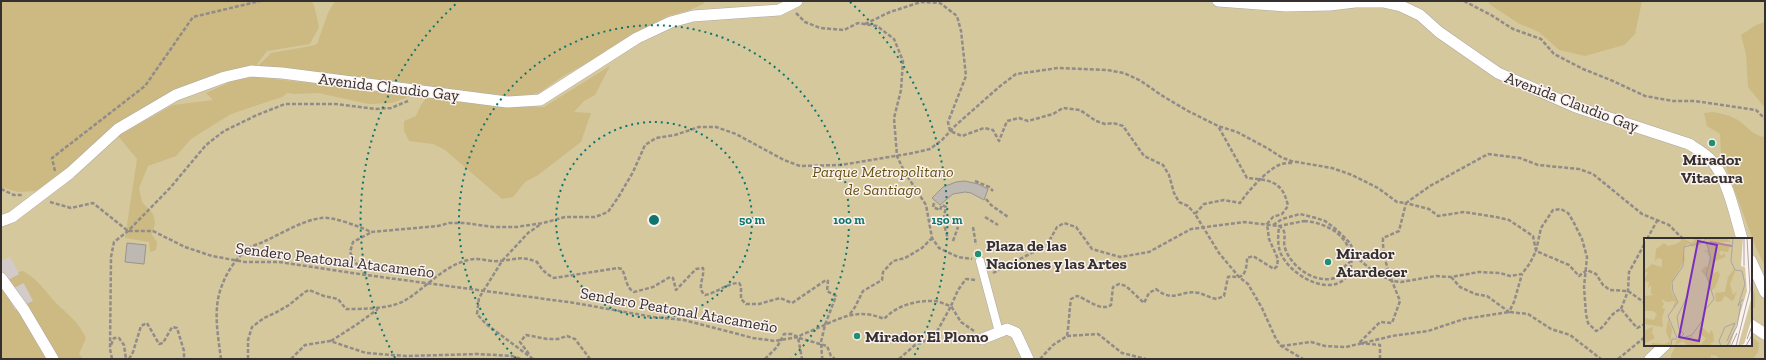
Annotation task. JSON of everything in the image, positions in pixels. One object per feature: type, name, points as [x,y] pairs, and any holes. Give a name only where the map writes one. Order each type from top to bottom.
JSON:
[{"type":"street","name":"Avenida Claudio Gay","points":[[1218,1],[1286,6],[1383,2],[1407,9],[1420,15],[1439,32],[1498,73],[1576,107],[1689,144],[1696,148],[1712,161],[1722,178],[1742,238]]},
{"type":"street","name":"Avenida Claudio Gay","points":[[1,222],[12,217],[70,173],[118,129],[176,95],[225,77],[251,71],[282,73],[507,102],[540,100],[637,38],[671,22],[693,16],[779,10],[793,3]]},
{"type":"street","points":[[980,261],[999,332]]},
{"type":"street","points":[[1752,263],[1765,292]]},
{"type":"street","points":[[1,278],[24,310],[53,359]]},
{"type":"street","points":[[1752,326],[1765,334]]},
{"type":"street","points":[[982,340],[1007,329],[1016,333],[1028,359]]},
{"type":"street","points":[[1650,359],[1664,346]]},
{"type":"path","points":[[58,182],[52,158],[145,86],[193,18],[260,1]]},
{"type":"path","points":[[1464,1],[1491,15],[1513,29],[1541,39],[1554,54],[1577,66],[1645,96],[1673,101],[1695,101],[1756,110],[1765,119]]},
{"type":"path","points":[[865,24],[890,12],[921,2],[940,4],[957,16],[961,31],[966,76],[948,122],[950,131]]},
{"type":"path","points":[[793,3],[804,22],[820,28],[844,30],[858,23],[865,24],[877,26],[894,40],[903,61],[901,90],[894,118],[897,156],[908,178],[926,205],[930,219],[932,238],[939,248],[958,256],[980,261]]},
{"type":"path","points":[[366,276],[355,262],[350,252],[353,242],[361,236],[371,232],[438,226],[449,223],[465,223],[493,227],[516,227],[543,223],[565,217],[595,217],[608,212],[633,172],[645,145],[656,138],[675,135],[699,127],[716,127],[736,134],[784,160],[800,166],[841,165],[897,156],[930,149],[942,140],[999,87],[1016,74],[1058,68],[1107,70],[1124,73],[1141,81],[1161,96],[1188,111],[1218,126],[1237,132],[1281,157],[1295,162],[1332,168],[1352,175],[1378,188],[1397,202],[1429,209],[1438,216],[1464,212],[1509,220],[1532,236],[1536,251]]},
{"type":"path","points":[[112,359],[110,349],[111,257],[114,242],[128,231],[170,188],[206,145],[224,131],[257,115],[285,104],[336,104],[375,109],[391,108],[430,92]]},
{"type":"path","points":[[950,131],[962,136],[984,128],[993,130],[998,141],[1006,121],[1019,118],[1028,120],[1053,114],[1063,108],[1080,110],[1096,121],[1105,124],[1113,123],[1123,126],[1144,156],[1163,165],[1170,175],[1174,193],[1179,202],[1188,206],[1195,214],[1219,253],[1239,277],[1248,284],[1262,308],[1276,339],[1282,346],[1303,359]]},
{"type":"path","points":[[1218,126],[1247,178],[1272,181],[1279,186],[1286,195],[1288,206],[1282,214],[1273,217],[1267,224],[1269,239],[1278,259],[1277,266],[1274,269],[1253,256],[1247,258],[1247,267],[1239,277]]},
{"type":"path","points":[[1359,343],[1380,322],[1392,322],[1400,301],[1382,249],[1383,238],[1399,232],[1406,203],[1430,186],[1488,154],[1520,158],[1538,165],[1579,169],[1593,174],[1642,214],[1669,225],[1682,238]]},
{"type":"path","points":[[1195,214],[1204,204],[1224,200],[1240,203],[1245,195],[1261,179],[1279,165],[1295,162]]},
{"type":"path","points":[[975,181],[989,187],[993,192]]},
{"type":"path","points":[[1,189],[14,195],[34,196],[71,208],[93,203],[128,231]]},
{"type":"path","points":[[986,199],[991,205],[1008,217]]},
{"type":"path","points":[[934,203],[933,207],[940,210],[942,205],[946,206],[943,221],[948,239]]},
{"type":"path","points":[[1509,312],[1514,302],[1522,274],[1536,251],[1541,228],[1553,210],[1561,209],[1568,213],[1582,239],[1587,257],[1587,270],[1584,287],[1588,322],[1596,331],[1601,329],[1610,316],[1621,309],[1628,291],[1629,272],[1644,245]]},
{"type":"path","points":[[1272,225],[1292,215],[1300,214],[1316,218],[1337,230],[1350,243],[1356,257],[1373,272],[1392,281],[1401,282],[1436,276],[1452,277],[1479,272],[1500,272],[1510,276],[1522,274]]},
{"type":"path","points":[[221,359],[216,326],[218,303],[222,284],[236,260],[246,250],[294,227],[322,217],[350,224],[371,232]]},
{"type":"path","points":[[985,217],[998,225]]},
{"type":"path","points":[[930,219],[943,221]]},
{"type":"path","points":[[899,359],[915,345],[934,337],[958,290],[966,279],[975,280],[985,278],[1047,245],[1058,228],[1064,223],[1076,227],[1092,249],[1120,257],[1149,252],[1191,229],[1244,222],[1279,226],[1304,220],[1321,224],[1336,233],[1344,241],[1350,250],[1352,260],[1352,265],[1347,276],[1339,282],[1331,285],[1318,284],[1300,275],[1282,256],[1279,244],[1279,226]]},
{"type":"path","points":[[1648,238],[1657,221]]},
{"type":"path","points":[[534,359],[486,324],[477,314],[479,298],[510,249],[528,233],[543,223]]},
{"type":"path","points":[[1279,226],[1286,234],[1284,246],[1288,257],[1310,276],[1320,280],[1334,278],[1356,257]]},
{"type":"path","points":[[953,241],[958,227]]},
{"type":"path","points":[[973,227],[976,245]]},
{"type":"path","name":"Sendero Peatonal Atacameño","points":[[128,231],[153,231],[185,247],[212,256],[245,262],[279,262],[366,276],[575,303],[653,317],[684,320],[753,338],[780,342],[798,338],[803,334],[850,314],[869,314],[884,319],[891,311],[906,305],[938,301],[951,306]]},
{"type":"path","points":[[850,314],[856,308],[863,291],[882,280],[883,272],[893,261],[905,258],[922,248],[932,238]]},
{"type":"path","points":[[1536,251],[1569,265],[1579,276],[1587,270]]},
{"type":"path","points":[[248,359],[248,340],[252,327],[264,318],[289,305],[305,292],[310,290],[324,296],[338,299],[346,309],[378,308],[404,302],[428,283],[448,270],[468,260],[480,258],[488,262],[502,261],[519,257],[529,258],[537,262],[542,270],[554,278],[618,268],[622,269],[627,286],[634,292],[653,287],[670,277],[673,278],[676,290],[696,269],[703,268],[702,293],[705,295],[710,294],[729,285],[739,283],[741,286],[742,299],[746,304],[759,304],[780,298],[792,303],[826,280],[828,281],[826,292],[836,296],[825,325],[821,345],[823,359]]},
{"type":"path","points":[[1587,270],[1596,274],[1603,285],[1610,290],[1628,291],[1644,302]]},
{"type":"path","points":[[1066,336],[1070,321],[1069,310],[1071,299],[1077,296],[1098,306],[1108,307],[1111,305],[1113,287],[1119,284],[1126,286],[1144,303],[1149,293],[1156,289],[1163,295],[1177,296],[1184,293],[1198,293],[1217,299],[1224,296],[1228,277],[1239,277]]},
{"type":"path","points":[[1452,277],[1460,287],[1475,294],[1487,296],[1509,312]]},
{"type":"path","points":[[951,306],[960,322],[973,330],[982,340]]},
{"type":"path","points":[[291,359],[306,345],[330,341],[356,325],[378,308]]},
{"type":"path","points":[[1621,309],[1637,328],[1644,324]]},
{"type":"path","points":[[1282,346],[1311,342],[1325,346],[1346,347],[1359,343],[1428,331],[1464,319],[1509,312],[1528,314],[1551,329],[1570,335],[1601,359]]},
{"type":"path","points":[[128,359],[133,352],[141,326],[147,324],[159,344],[163,343],[172,327],[177,328],[182,343],[184,359]]},
{"type":"path","points":[[766,359],[780,342],[784,334],[792,334],[798,338],[827,346],[831,356],[835,359]]},
{"type":"path","points":[[1040,359],[1052,345],[1066,336],[1098,334],[1122,353],[1146,359]]},
{"type":"path","points":[[534,359],[523,348],[520,342],[526,335],[547,340],[558,340],[567,336],[575,339],[590,359]]},
{"type":"path","points":[[110,349],[114,338],[119,338],[124,345],[128,359]]},
{"type":"path","points":[[798,338],[802,359]]},
{"type":"path","points":[[1618,359],[1644,339]]},
{"type":"path","points":[[330,341],[366,353],[406,356],[478,354],[512,356],[521,359]]},
{"type":"path","points":[[1359,343],[1380,345],[1380,359]]},
{"type":"green space","name":"Parque Metropolitano de Santiago","points":[[1,1],[1765,1],[1765,359],[1,359]]},
{"type":"shaded area","points":[[1,1],[311,1],[314,5],[319,27],[310,44],[267,51],[255,67],[173,91],[36,191],[18,192],[1,187]]},
{"type":"shaded area","points":[[335,1],[705,1],[703,4],[690,10],[668,16],[639,31],[613,49],[563,76],[539,93],[508,97],[432,87],[256,68],[271,53],[317,44],[328,13]]},
{"type":"shaded area","points":[[1489,1],[1642,1],[1635,34],[1624,45],[1585,56],[1559,50],[1539,32],[1518,23],[1489,4]]},
{"type":"shaded area","points":[[1765,22],[1765,108],[1748,87],[1746,54],[1741,35],[1756,25]]},
{"type":"shaded area","points":[[610,66],[595,95],[584,101],[574,112],[591,113],[581,142],[538,175],[525,182],[513,197],[502,199],[445,150],[433,144],[409,141],[404,131],[404,121],[416,116],[426,98],[502,107],[544,107]]},
{"type":"shaded area","points":[[253,77],[416,94],[392,103],[369,104],[318,93],[287,93],[282,97],[231,114],[191,139],[176,156],[148,166],[139,188],[142,202],[153,214],[155,223],[152,235],[157,242],[156,250],[150,252],[149,242],[125,238],[137,159],[118,136],[173,105],[213,100],[206,93],[235,80]]},
{"type":"shaded area","points":[[1712,112],[1724,114],[1740,121],[1757,135],[1765,137],[1765,266],[1756,248],[1721,154],[1720,134],[1707,126],[1704,113]]},
{"type":"shaded area","points":[[23,271],[29,274],[80,327],[86,338],[79,354],[84,359],[1,359],[1,285],[13,273]]},
{"type":"shaded area","points":[[1752,288],[1755,294],[1755,307],[1752,308]]},
{"type":"shaded area","points":[[1752,337],[1759,343],[1758,352],[1753,359],[1719,359],[1717,356],[1711,355],[1711,359],[1671,359],[1671,355],[1676,346],[1752,346]]},
{"type":"building","points":[[965,181],[978,184],[988,189],[984,200],[971,193],[965,192],[953,194],[940,205],[932,198],[943,187],[956,182]]},
{"type":"building","points":[[127,243],[146,245],[144,264],[125,262]]},
{"type":"tunnel","points":[[1,261],[28,313]]},
{"type":"place","name":"Mirador Vitacura","points":[[1712,143]]},
{"type":"place","name":"Plaza de las Naciones y las Artes","points":[[978,254]]},
{"type":"place","name":"Mirador Atardecer","points":[[1328,262]]},
{"type":"place","name":"Mirador El Plomo","points":[[857,336]]}]
